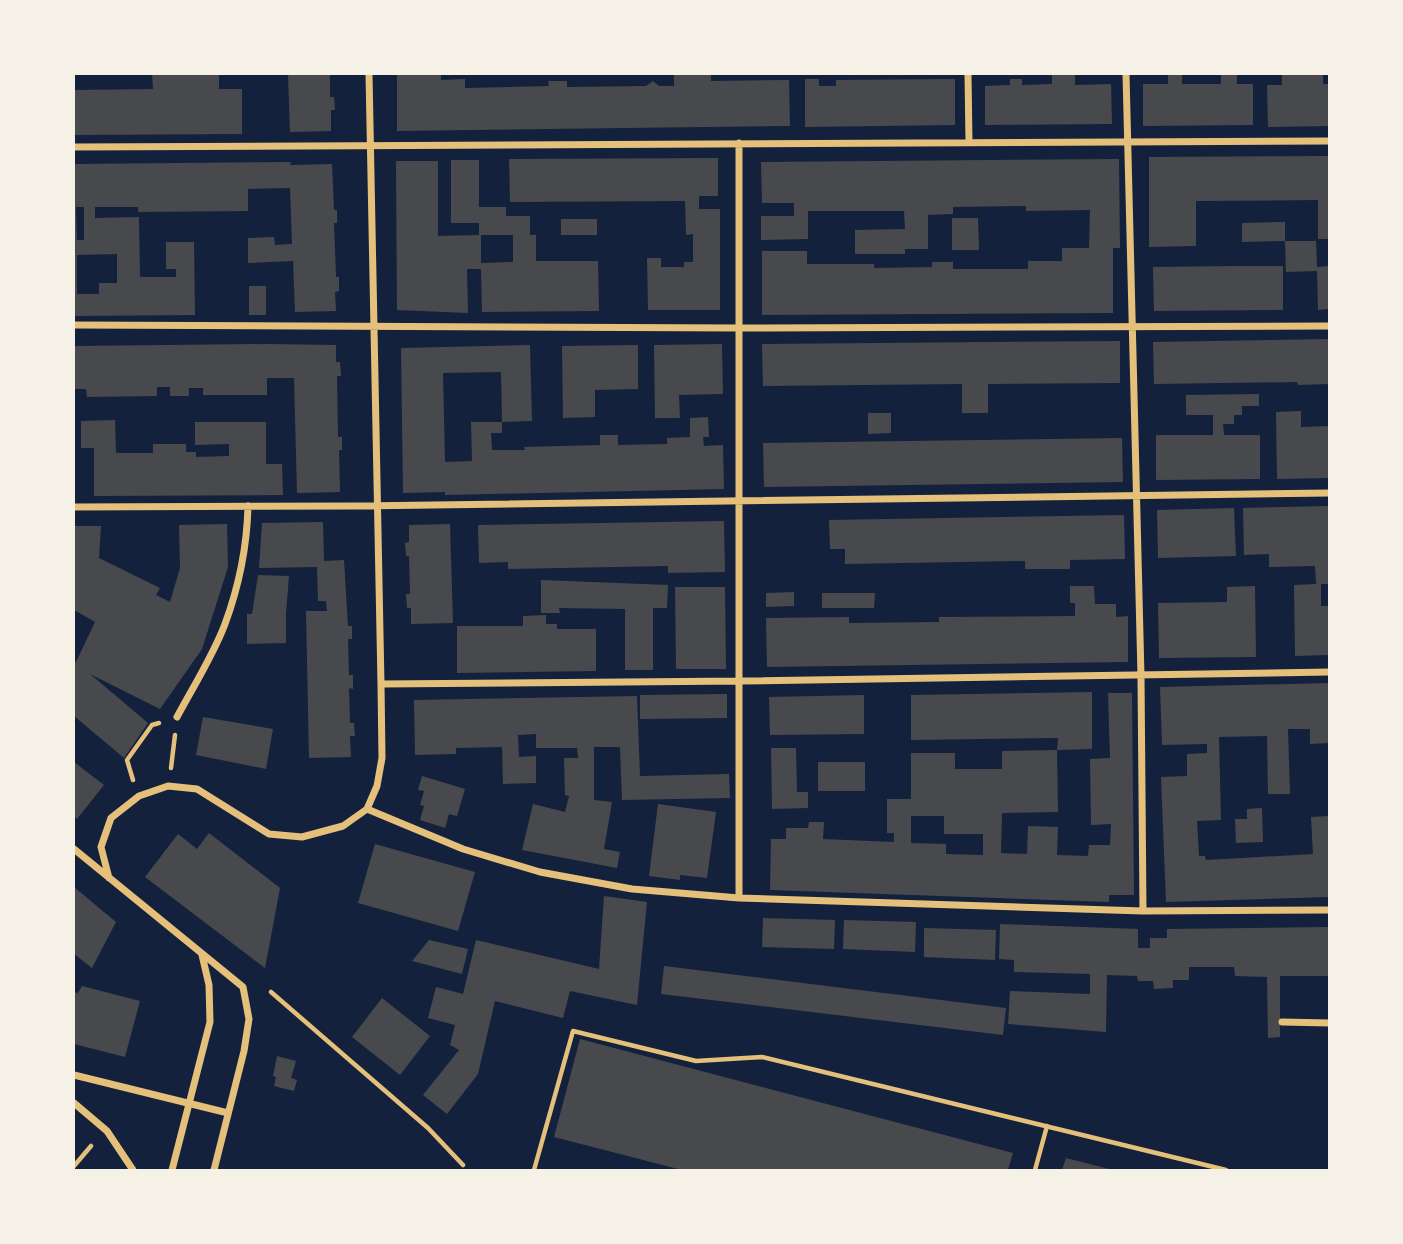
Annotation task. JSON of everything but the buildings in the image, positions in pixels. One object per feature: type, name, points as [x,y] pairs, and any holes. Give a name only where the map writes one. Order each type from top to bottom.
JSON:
[{"type":"street","points":[[109,878],[101,847],[111,818],[139,796],[168,786],[197,789],[269,834],[302,837],[343,826],[367,809],[377,786],[382,758],[369,74]]},
{"type":"street","points":[[968,74],[969,142]]},
{"type":"street","points":[[1126,74],[1134,328],[1143,911]]},
{"type":"street","points":[[74,147],[1329,141]]},
{"type":"street","points":[[739,143],[739,898]]},
{"type":"street","points":[[74,325],[739,328],[1329,326]]},
{"type":"street","points":[[74,507],[376,506],[1329,493]]},
{"type":"street","points":[[177,717],[224,626],[239,579],[247,539],[248,506]]},
{"type":"street","points":[[381,684],[1329,672]]},
{"type":"street","points":[[367,809],[463,849],[540,872],[632,889],[739,898],[1143,911],[1329,910]]},
{"type":"street","points":[[74,849],[243,987],[249,1019],[244,1051],[214,1171]]},
{"type":"street","points":[[172,1171],[210,1022],[209,985],[202,954]]},
{"type":"street","points":[[1282,1022],[1329,1023]]},
{"type":"street","points":[[74,1075],[228,1113]]},
{"type":"street","points":[[74,1103],[107,1131],[133,1171]]},
{"type":"path","points":[[168,786],[177,717]]},
{"type":"path","points":[[127,760],[152,725]]},
{"type":"path","points":[[271,992],[428,1128],[463,1165]]},
{"type":"path","points":[[534,1171],[573,1031],[696,1060],[762,1057],[1226,1171]]},
{"type":"path","points":[[1035,1171],[1047,1126]]},
{"type":"path","points":[[74,1166],[91,1146]]}]
